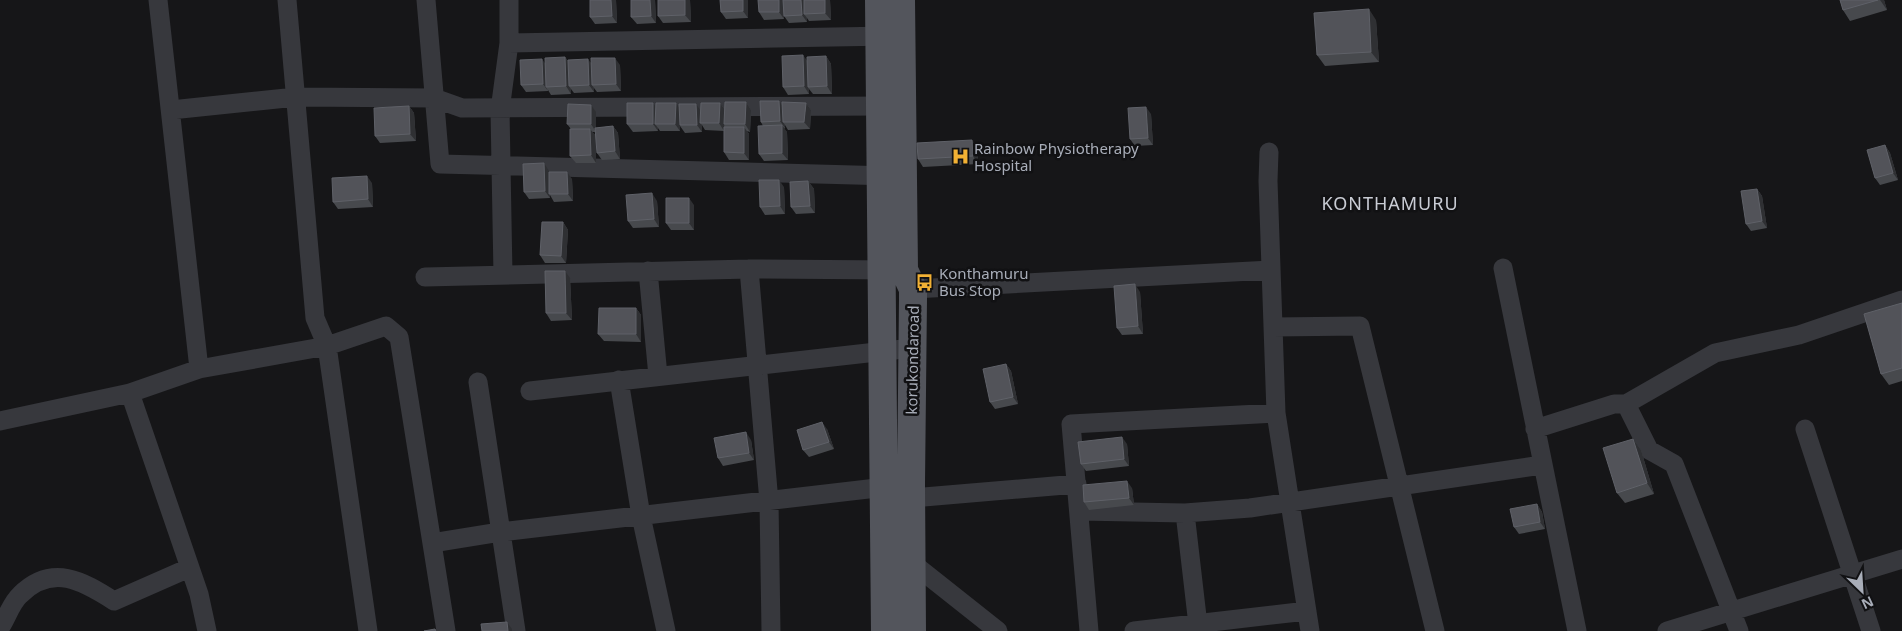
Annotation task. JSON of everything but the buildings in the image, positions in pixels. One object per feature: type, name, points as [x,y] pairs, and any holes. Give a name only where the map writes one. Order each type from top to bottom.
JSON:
[{"type":"main road","points":[[878,0],[890,36]]},
{"type":"main road","name":"korukondaroad","points":[[901,0],[890,36],[892,176],[899,277],[912,348],[912,631]]},
{"type":"main road","points":[[885,631],[882,351],[899,277]]},
{"type":"street","points":[[158,0],[198,369]]},
{"type":"street","points":[[287,0],[314,318],[326,346],[368,631]]},
{"type":"street","points":[[426,0],[440,164],[892,176]]},
{"type":"street","points":[[503,275],[501,108],[509,43],[509,0]]},
{"type":"street","points":[[509,43],[890,36]]},
{"type":"street","points":[[171,110],[296,97],[434,98],[462,108],[891,106]]},
{"type":"street","points":[[1269,152],[1276,412],[1310,631]]},
{"type":"street","points":[[1503,268],[1576,631]]},
{"type":"street","points":[[425,277],[749,269],[899,277],[1271,270]]},
{"type":"street","points":[[749,269],[769,502],[771,631]]},
{"type":"street","points":[[648,271],[658,376]]},
{"type":"street","points":[[1535,429],[1614,404],[1626,404],[1716,353],[1799,335],[1902,300]]},
{"type":"street","points":[[0,421],[130,393],[198,369],[326,346],[386,326],[399,337],[446,631]]},
{"type":"street","points":[[1273,327],[1360,326],[1366,357],[1401,487],[1435,631]]},
{"type":"street","points":[[530,391],[912,348]]},
{"type":"street","points":[[618,380],[640,516],[666,631]]},
{"type":"street","points":[[478,382],[516,631]]},
{"type":"street","points":[[130,393],[199,594],[208,631]]},
{"type":"street","points":[[1626,404],[1649,450],[1674,464],[1739,631]]},
{"type":"street","points":[[1089,631],[1071,424],[1276,412]]},
{"type":"street","points":[[1805,429],[1871,631]]},
{"type":"street","points":[[1080,511],[1185,513],[1250,508],[1542,465]]},
{"type":"street","points":[[432,543],[500,532],[883,488],[911,491],[1077,484]]},
{"type":"street","points":[[1185,513],[1198,625]]},
{"type":"street","points":[[1668,631],[1902,559]]},
{"type":"street","points":[[911,562],[998,631]]},
{"type":"street","points":[[1,629],[19,595],[34,584],[53,576],[85,583],[114,601],[189,568]]},
{"type":"street","points":[[1134,631],[1307,611]]},
{"type":"place","name":"Rainbow Physiotherapy Hospital","points":[[960,157]]},
{"type":"place","name":"Konthamuru Bus Stop","points":[[925,282]]},
{"type":"district","name":"KONTHAMURU","points":[[1390,203]]}]
